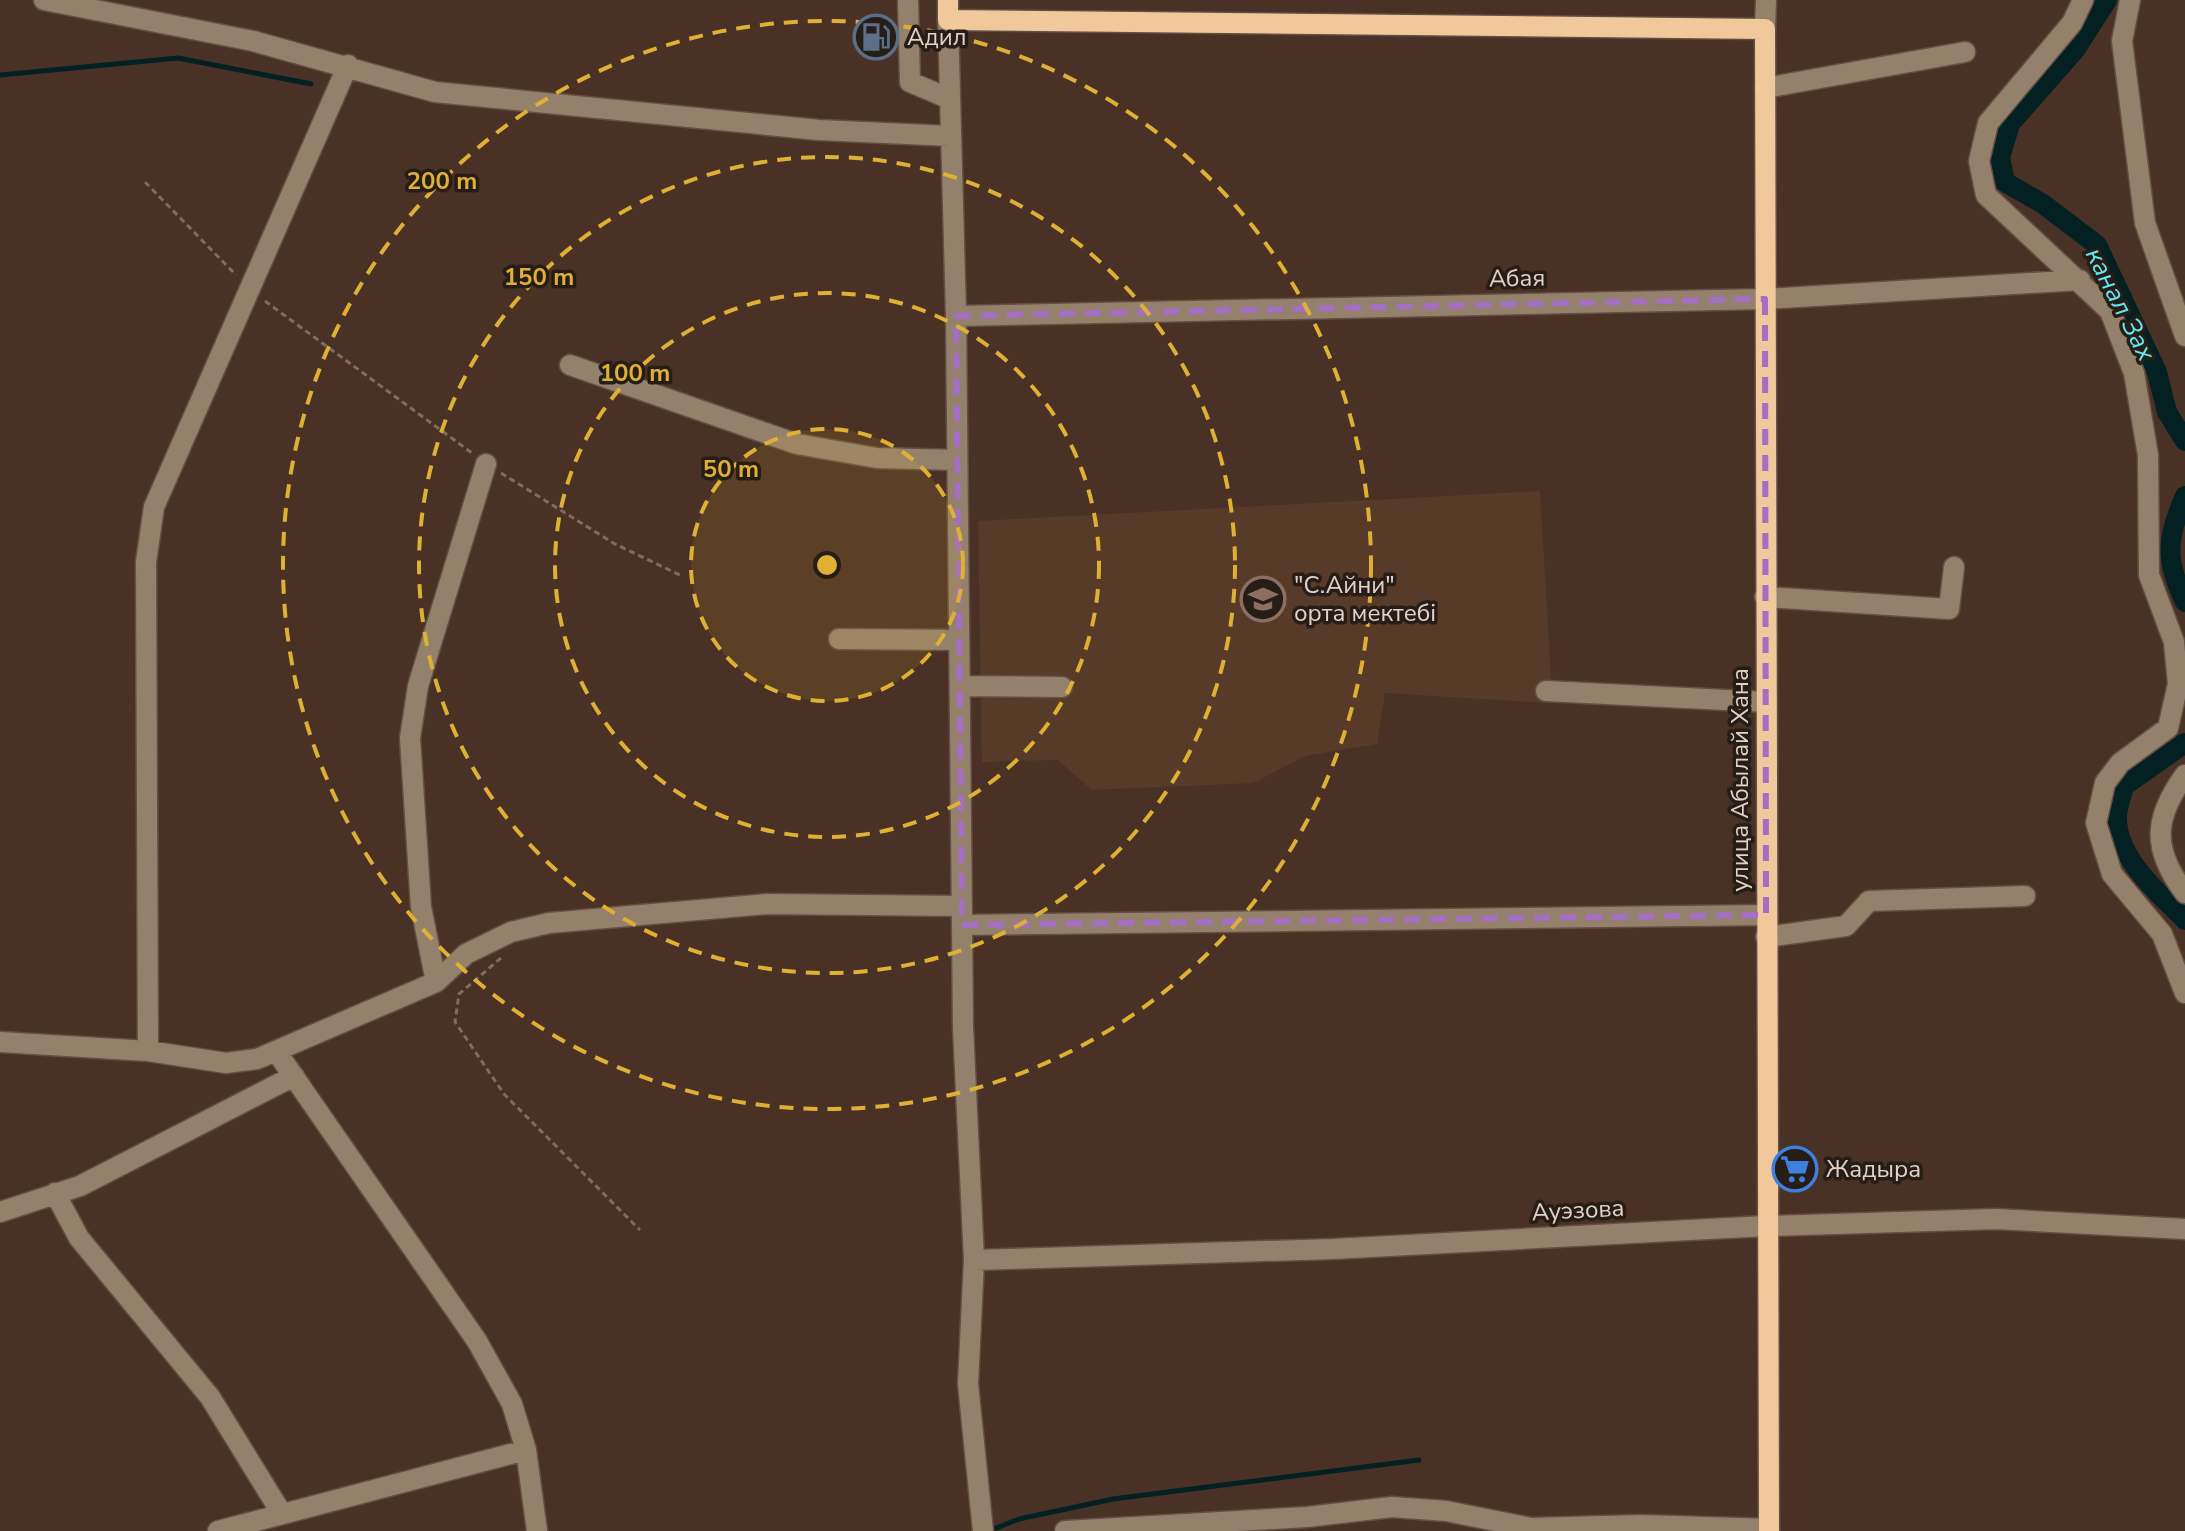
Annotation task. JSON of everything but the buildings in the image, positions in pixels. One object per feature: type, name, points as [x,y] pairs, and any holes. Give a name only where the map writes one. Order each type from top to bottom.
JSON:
[{"type":"main road","points":[[948,10],[1765,29]]},
{"type":"main road","name":"улица Абылай Хана","points":[[1765,29],[1769,1530]]},
{"type":"street","points":[[44,0],[253,41],[348,65],[435,92],[819,130],[951,136]]},
{"type":"street","points":[[908,0],[910,82],[950,99]]},
{"type":"street","points":[[1765,29],[1766,0]]},
{"type":"street","points":[[2083,0],[2072,23],[1988,123],[1979,161],[1986,195],[2110,311],[2134,373],[2148,455],[2149,575],[2174,642],[2178,684],[2168,728],[2120,763],[2105,783],[2096,823],[2112,874],[2162,934],[2185,993]]},
{"type":"street","points":[[2130,0],[2122,41],[2145,223],[2185,336]]},
{"type":"street","points":[[948,10],[956,316],[962,916],[974,1260],[968,1384],[983,1531]]},
{"type":"street","points":[[1765,88],[1965,52]]},
{"type":"street","points":[[148,1051],[146,562],[154,507],[348,65]]},
{"type":"street","name":"Абая","points":[[956,316],[1765,299],[2080,280]]},
{"type":"street","points":[[570,365],[797,444],[877,458],[957,460]]},
{"type":"street","points":[[436,982],[421,907],[410,738],[418,686],[486,464]]},
{"type":"street","points":[[1765,597],[1949,609],[1954,567]]},
{"type":"street","points":[[839,639],[959,640]]},
{"type":"street","points":[[960,686],[1062,687]]},
{"type":"street","points":[[1546,691],[1766,702]]},
{"type":"street","points":[[2185,775],[2166,802],[2159,833],[2168,870],[2185,893]]},
{"type":"street","points":[[1766,937],[1846,926],[1869,901],[2025,896]]},
{"type":"street","points":[[0,1042],[148,1051],[226,1063],[257,1059],[436,982],[466,954],[511,932],[549,923],[767,904],[962,916],[1766,915]]},
{"type":"street","points":[[276,1051],[477,1341],[512,1404],[526,1450],[537,1531]]},
{"type":"street","points":[[0,1212],[80,1186],[294,1076]]},
{"type":"street","points":[[55,1193],[79,1238],[210,1397],[282,1514]]},
{"type":"street","name":"Ауэзова","points":[[974,1260],[1333,1249],[1766,1226],[1996,1219],[2185,1229]]},
{"type":"street","points":[[218,1531],[526,1450]]},
{"type":"street","points":[[1065,1531],[1307,1517],[1392,1507],[1446,1511],[1531,1528],[1641,1525],[1769,1530]]},
{"type":"path","points":[[145,182],[250,290],[486,464],[615,544],[682,576]]},
{"type":"path","points":[[511,932],[499,962],[459,994],[455,1022],[504,1094],[640,1230]]},
{"type":"highlighted area","points":[[1765,299],[1766,915],[962,925],[956,316]]},
{"type":"shaded area","name":"\"С.Айни\" орта мектебі","points":[[1540,491],[1551,677],[1546,703],[1385,693],[1377,744],[1305,756],[1253,783],[1092,790],[1058,760],[982,762],[978,521]]},
{"type":"waterway","name":"канал Зах","points":[[2107,0],[2075,50],[2010,124],[2000,157],[2005,182],[2043,204],[2097,245],[2157,372],[2167,412],[2185,441]]},
{"type":"waterway","points":[[0,75],[178,58],[311,84]]},
{"type":"waterway","name":"канал Зах","points":[[2185,496],[2174,525],[2170,549],[2174,574],[2185,602]]},
{"type":"waterway","name":"канал Зах","points":[[2185,743],[2124,786],[2117,817],[2119,832],[2131,860],[2185,920]]},
{"type":"waterway","points":[[989,1531],[1019,1519],[1113,1499],[1419,1460]]},
{"type":"place","name":"Адил","points":[[876,37]]},
{"type":"place","name":"\"С.Айни\" орта мектебі","points":[[1263,599]]},
{"type":"place","name":"Жадыра","points":[[1795,1169]]}]
